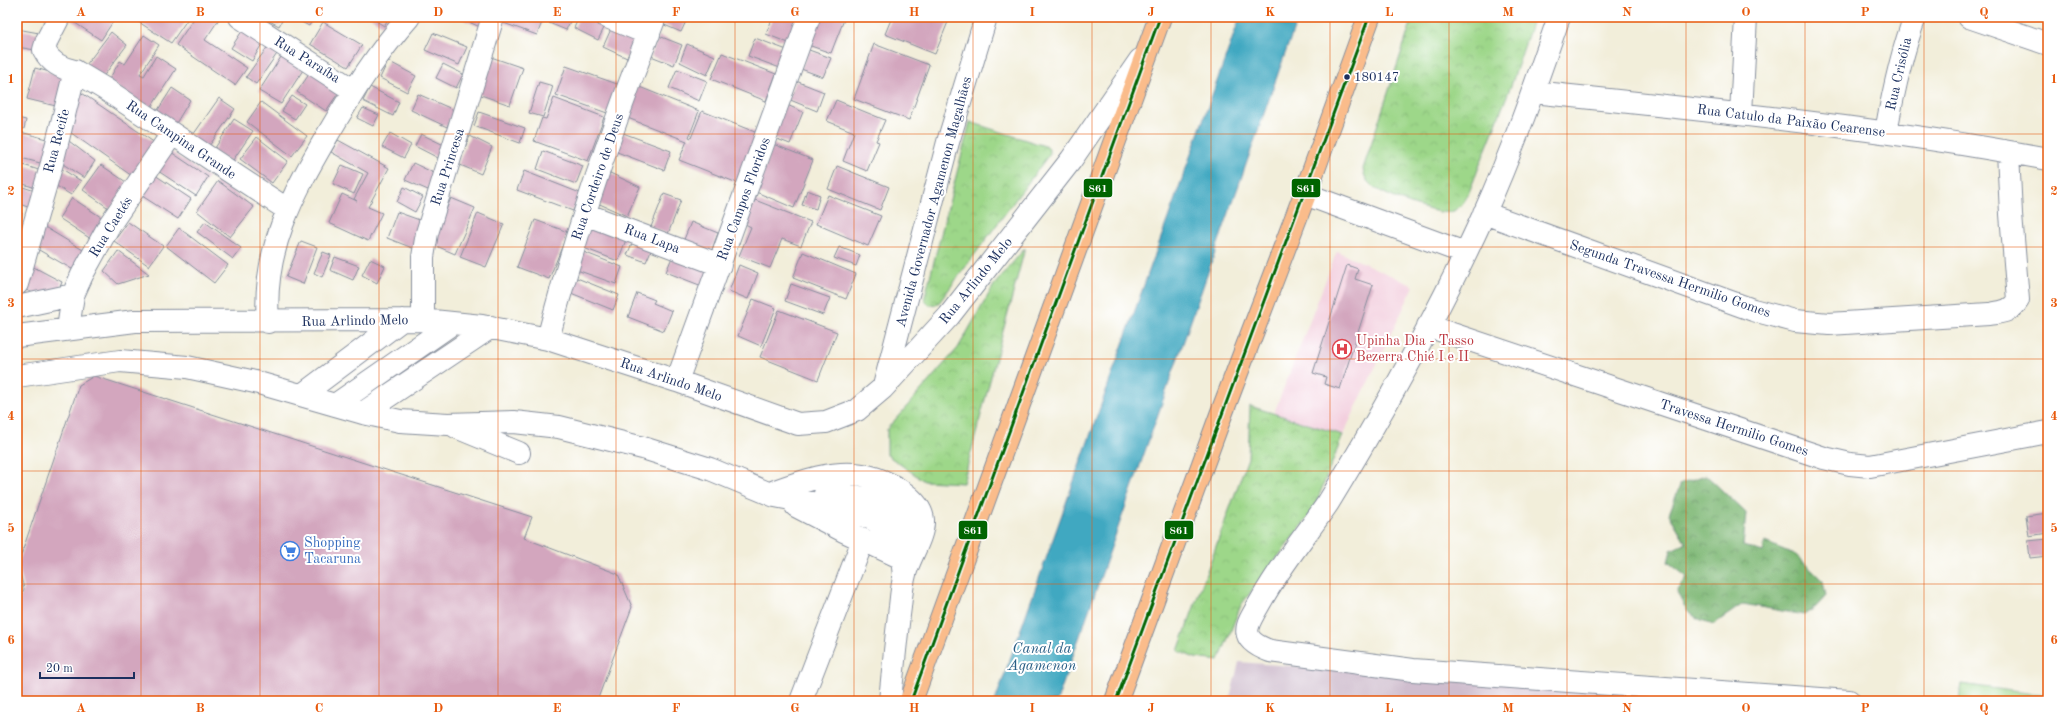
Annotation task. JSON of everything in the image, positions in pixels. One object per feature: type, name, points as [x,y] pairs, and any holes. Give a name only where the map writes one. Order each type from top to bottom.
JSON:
[{"type":"highway","points":[[911,701],[1160,17]]},
{"type":"highway","points":[[1116,701],[1222,412],[1305,194],[1369,17]]},
{"type":"street","points":[[59,17],[47,40],[44,50],[48,58],[65,70],[75,71]]},
{"type":"street","name":"Rua Paraíba","points":[[240,17],[353,90]]},
{"type":"street","points":[[268,322],[266,297],[268,274],[275,244],[288,210],[307,170],[353,90],[379,53],[409,17]]},
{"type":"street","name":"Rua Princesa","points":[[412,320],[427,233],[493,17]]},
{"type":"street","points":[[607,17],[652,25]]},
{"type":"street","name":"Rua Campos Floridos","points":[[678,381],[809,17]]},
{"type":"street","name":"Avenida Governador Agamenon Magalhães","points":[[883,388],[948,142],[986,17]]},
{"type":"street","points":[[1559,17],[1533,92],[1484,214],[1465,253],[1428,326],[1369,435],[1332,495],[1278,571],[1261,600],[1248,628],[1249,638],[1253,644],[1270,651],[1413,670],[1850,701]]},
{"type":"street","points":[[1741,114],[1746,17]]},
{"type":"street","name":"Rua Crisólia","points":[[1886,132],[1895,86],[1907,39],[1915,17]]},
{"type":"street","points":[[1969,17],[2048,44]]},
{"type":"street","name":"Rua Cordeiro de Deus","points":[[548,339],[567,269],[585,214],[652,25]]},
{"type":"street","name":"Rua Arlindo Melo","points":[[17,336],[135,321],[268,322],[412,320],[453,323],[491,328],[548,339],[678,381],[798,424],[826,422],[857,410],[883,388],[949,316],[1066,166],[1149,47]]},
{"type":"street","name":"Rua Campina Grande","points":[[75,71],[288,210]]},
{"type":"street","name":"Rua Recife","points":[[17,284],[52,163],[75,71]]},
{"type":"street","name":"Rua Catulo da Paixão Cearense","points":[[1533,92],[1741,114],[1886,132],[2048,160]]},
{"type":"street","name":"Rua Caetés","points":[[68,329],[74,295],[110,224],[172,134]]},
{"type":"street","name":"Segunda Travessa Hermilio Gomes","points":[[1484,214],[1752,310],[1796,321],[1829,324],[1989,314],[2004,312],[2010,309],[2018,300],[2008,152]]},
{"type":"street","points":[[1305,194],[1465,253]]},
{"type":"street","name":"Rua Lapa","points":[[585,214],[720,265]]},
{"type":"street","points":[[17,307],[74,295]]},
{"type":"street","points":[[302,395],[412,320]]},
{"type":"street","points":[[335,405],[453,323]]},
{"type":"street","name":"Travessa Hermilio Gomes","points":[[1428,326],[1824,458],[1850,464],[1870,466],[2048,432]]},
{"type":"street","points":[[363,413],[491,328]]},
{"type":"street","points":[[19,381],[120,361],[187,367],[302,395],[363,413],[400,421],[448,424],[514,422],[559,427],[651,451],[710,469],[773,493],[864,540],[903,567]]},
{"type":"street","points":[[448,424],[519,453]]},
{"type":"street","points":[[773,493],[824,477],[853,473],[872,476],[891,484],[908,496],[920,510],[923,520],[917,542],[903,567]]},
{"type":"street","points":[[773,493],[849,510],[872,519],[895,533],[900,544],[903,567],[890,701]]},
{"type":"street","points":[[801,701],[864,540]]},
{"type":"shaded area","name":"Upinha Dia - Tasso Bezerra Chié I e II","points":[[1337,251],[1414,286],[1343,435],[1274,413]]},
{"type":"shaded area","points":[[1239,662],[1743,701],[1229,701]]},
{"type":"green space","points":[[1413,17],[1534,17],[1512,83],[1468,195],[1459,207],[1451,212],[1434,211],[1408,203],[1384,193],[1369,183],[1363,169]]},
{"type":"green space","points":[[970,122],[1048,147],[1050,153],[938,304],[929,305],[924,300]]},
{"type":"green space","points":[[1025,248],[963,483],[924,481],[887,455],[887,429],[958,348],[994,285]]},
{"type":"green space","points":[[1250,406],[1343,435],[1313,511],[1241,605],[1219,661],[1195,658],[1178,651],[1248,458]]},
{"type":"green space","points":[[1706,475],[1746,513],[1743,546],[1763,552],[1765,542],[1796,555],[1823,581],[1826,596],[1816,607],[1804,615],[1743,604],[1714,624],[1695,617],[1687,610],[1677,592],[1687,577],[1668,562],[1671,550],[1686,543],[1669,514],[1681,483]]},
{"type":"green space","points":[[1961,684],[2048,696],[2048,701],[1959,701]]},
{"type":"water","name":"Canal da Agamenon","points":[[1240,17],[1298,17],[1057,701],[995,701]]},
{"type":"building","points":[[66,17],[116,17],[101,40]]},
{"type":"building","points":[[131,17],[189,17],[171,43]]},
{"type":"building","points":[[195,17],[216,17],[219,19],[205,40],[247,68],[235,85],[176,45]]},
{"type":"building","points":[[262,17],[284,17],[279,26]]},
{"type":"building","points":[[292,17],[314,17],[309,26]]},
{"type":"building","points":[[370,17],[389,17],[384,26]]},
{"type":"building","points":[[484,17],[480,27],[460,18]]},
{"type":"building","points":[[499,17],[544,17],[537,35],[498,21]]},
{"type":"building","points":[[551,17],[572,17],[566,30],[549,23]]},
{"type":"building","points":[[579,17],[586,17],[605,26],[598,40],[574,28]]},
{"type":"building","points":[[665,17],[688,17],[681,32],[662,24]]},
{"type":"building","points":[[773,17],[797,17],[791,44],[766,34]]},
{"type":"building","points":[[819,17],[845,17],[831,53],[808,45]]},
{"type":"building","points":[[892,17],[950,17],[935,54],[885,34]]},
{"type":"building","points":[[323,22],[362,45],[348,67],[310,44]]},
{"type":"building","points":[[246,25],[266,37],[252,61],[231,48]]},
{"type":"building","points":[[17,29],[39,33],[35,50],[17,47]]},
{"type":"building","points":[[611,29],[635,39],[627,58],[603,47]]},
{"type":"building","points":[[111,32],[127,45],[102,78],[86,65]]},
{"type":"building","points":[[433,33],[467,47],[459,65],[425,50]]},
{"type":"building","points":[[144,35],[159,45],[140,74],[144,76],[156,56],[176,69],[150,109],[108,81],[120,61],[125,64]]},
{"type":"building","points":[[659,36],[682,45],[674,65],[651,56]]},
{"type":"building","points":[[755,38],[787,50],[780,68],[748,56]]},
{"type":"building","points":[[271,42],[281,48],[256,84],[246,77]]},
{"type":"building","points":[[687,44],[715,56],[707,75],[680,62]]},
{"type":"building","points":[[874,44],[929,65],[909,120],[854,99]]},
{"type":"building","points":[[809,50],[831,58],[823,77],[801,69]]},
{"type":"building","points":[[722,53],[776,74],[766,101],[711,79]]},
{"type":"building","points":[[488,56],[523,68],[510,105],[475,93]]},
{"type":"building","points":[[281,57],[303,70],[281,104],[259,91]]},
{"type":"building","points":[[19,58],[22,80],[17,81],[17,59]]},
{"type":"building","points":[[388,61],[416,76],[407,92],[380,78]]},
{"type":"building","points":[[443,64],[463,74],[456,88],[436,78]]},
{"type":"building","points":[[566,66],[620,85],[610,114],[556,95]]},
{"type":"building","points":[[35,68],[68,77],[60,107],[27,99]]},
{"type":"building","points":[[677,69],[707,81],[699,101],[669,88]]},
{"type":"building","points":[[312,70],[341,89],[326,111],[297,92]]},
{"type":"building","points":[[796,81],[824,92],[817,111],[788,99]]},
{"type":"building","points":[[539,82],[553,86],[543,117],[529,113]]},
{"type":"building","points":[[637,86],[699,111],[689,137],[691,138],[702,111],[760,134],[740,184],[679,160],[687,141],[625,117]]},
{"type":"building","points":[[370,87],[399,102],[393,116],[363,101]]},
{"type":"building","points":[[172,88],[190,100],[175,125],[156,113]]},
{"type":"building","points":[[76,89],[155,143],[132,176],[67,130]]},
{"type":"building","points":[[418,94],[454,110],[447,127],[411,110]]},
{"type":"building","points":[[292,96],[305,104],[295,119],[282,111]]},
{"type":"building","points":[[219,98],[235,109],[207,149],[191,138]]},
{"type":"building","points":[[554,98],[604,117],[588,161],[534,141],[542,118],[546,119]]},
{"type":"building","points":[[836,100],[885,120],[876,141],[879,142],[867,171],[843,161],[854,132],[827,121]]},
{"type":"building","points":[[261,102],[307,136],[292,156],[247,122]]},
{"type":"building","points":[[785,104],[803,112],[790,144],[772,137]]},
{"type":"building","points":[[363,108],[379,115],[373,126],[357,118]]},
{"type":"building","points":[[479,112],[525,128],[520,143],[474,126]]},
{"type":"building","points":[[17,118],[26,120],[24,129],[17,128]]},
{"type":"building","points":[[234,119],[253,131],[231,163],[213,151]]},
{"type":"building","points":[[17,131],[50,140],[44,164],[17,157]]},
{"type":"building","points":[[390,133],[411,145],[404,158],[382,147]]},
{"type":"building","points":[[623,133],[671,151],[664,170],[617,152]]},
{"type":"building","points":[[421,134],[448,147],[442,160],[415,146]]},
{"type":"building","points":[[470,136],[492,147],[481,174],[458,164]]},
{"type":"building","points":[[257,137],[288,161],[272,183],[240,159]]},
{"type":"building","points":[[65,138],[95,161],[84,178],[60,162]]},
{"type":"building","points":[[338,140],[389,168],[368,207],[382,213],[368,241],[329,223],[342,194],[357,201],[354,199],[368,173],[331,152]]},
{"type":"building","points":[[773,144],[813,160],[794,208],[756,192]]},
{"type":"building","points":[[168,150],[208,177],[196,196],[155,169]]},
{"type":"building","points":[[543,151],[583,166],[576,184],[537,169]]},
{"type":"building","points":[[17,163],[45,172],[39,189],[17,182]]},
{"type":"building","points":[[413,163],[436,174],[428,190],[405,180]]},
{"type":"building","points":[[101,165],[129,184],[110,209],[83,190]]},
{"type":"building","points":[[342,165],[363,174],[354,194],[333,184]]},
{"type":"building","points":[[837,166],[889,187],[880,210],[828,189]]},
{"type":"building","points":[[62,169],[81,181],[71,195],[55,185]]},
{"type":"building","points":[[524,171],[580,193],[573,211],[517,190]]},
{"type":"building","points":[[608,172],[640,187],[627,216],[595,202]]},
{"type":"building","points":[[152,173],[191,199],[178,219],[139,194]]},
{"type":"building","points":[[218,181],[254,207],[230,237],[197,211]]},
{"type":"building","points":[[17,185],[38,192],[33,209],[17,203]]},
{"type":"building","points":[[404,187],[423,197],[415,212],[397,202]]},
{"type":"building","points":[[807,190],[820,195],[816,209],[802,205]]},
{"type":"building","points":[[664,194],[681,200],[668,234],[651,227]]},
{"type":"building","points":[[828,195],[881,216],[868,246],[816,224]]},
{"type":"building","points":[[72,198],[104,219],[91,239],[59,218]]},
{"type":"building","points":[[451,198],[475,208],[455,254],[432,244]]},
{"type":"building","points":[[755,200],[811,222],[801,246],[782,239],[770,268],[739,256],[751,227],[745,224]]},
{"type":"building","points":[[17,212],[22,213],[18,233],[17,233]]},
{"type":"building","points":[[397,212],[425,222],[415,249],[387,238]]},
{"type":"building","points":[[478,213],[504,224],[486,267],[460,257]]},
{"type":"building","points":[[535,220],[568,232],[549,279],[517,267]]},
{"type":"building","points":[[128,222],[163,246],[149,266],[114,241]]},
{"type":"building","points":[[205,222],[241,248],[233,259],[197,232]]},
{"type":"building","points":[[691,222],[718,233],[711,252],[683,242]]},
{"type":"building","points":[[591,223],[627,237],[618,261],[581,247]]},
{"type":"building","points":[[43,226],[88,253],[77,272],[32,246]]},
{"type":"building","points":[[179,228],[228,265],[214,283],[166,246]]},
{"type":"building","points":[[301,241],[317,247],[303,284],[286,277]]},
{"type":"building","points":[[633,241],[652,248],[646,262],[627,255]]},
{"type":"building","points":[[839,247],[860,255],[856,266],[834,258]]},
{"type":"building","points":[[675,250],[711,264],[702,286],[666,272]]},
{"type":"building","points":[[118,251],[149,274],[118,284],[104,271]]},
{"type":"building","points":[[581,251],[622,267],[616,284],[574,269]]},
{"type":"building","points":[[323,252],[331,255],[322,277],[314,273]]},
{"type":"building","points":[[803,252],[856,274],[846,299],[793,278]]},
{"type":"building","points":[[335,257],[359,266],[353,280],[330,270]]},
{"type":"building","points":[[370,259],[385,266],[377,283],[362,275]]},
{"type":"building","points":[[28,264],[62,282],[58,292],[38,295],[19,287]]},
{"type":"building","points":[[739,265],[758,273],[748,299],[729,291]]},
{"type":"building","points":[[1347,265],[1358,269],[1355,279],[1373,285],[1340,389],[1324,384],[1326,377],[1313,373]]},
{"type":"building","points":[[572,276],[619,295],[613,310],[566,291]]},
{"type":"building","points":[[791,284],[830,298],[823,315],[785,301]]},
{"type":"building","points":[[637,293],[655,300],[653,303],[672,311],[664,331],[628,317]]},
{"type":"building","points":[[753,299],[776,308],[761,346],[738,336]]},
{"type":"building","points":[[779,310],[837,332],[818,380],[760,357]]},
{"type":"building","name":"Shopping Tacaruna","points":[[94,376],[532,517],[524,538],[618,574],[632,607],[597,701],[17,701],[17,605],[24,589],[18,564],[79,385]]},
{"type":"building","points":[[2048,513],[2048,533],[2029,536],[2026,516]]},
{"type":"building","points":[[2048,539],[2048,556],[2030,558],[2028,541]]},
{"type":"transit line","name":"861","points":[[911,701],[1160,17]]},
{"type":"transit line","name":"861","points":[[1116,701],[1369,17]]},
{"type":"place","name":"180147","points":[[1347,77]]},
{"type":"place","name":"Upinha Dia - Tasso Bezerra Chié I e II","points":[[1342,349]]},
{"type":"place","name":"Shopping Tacaruna","points":[[290,551]]}]
